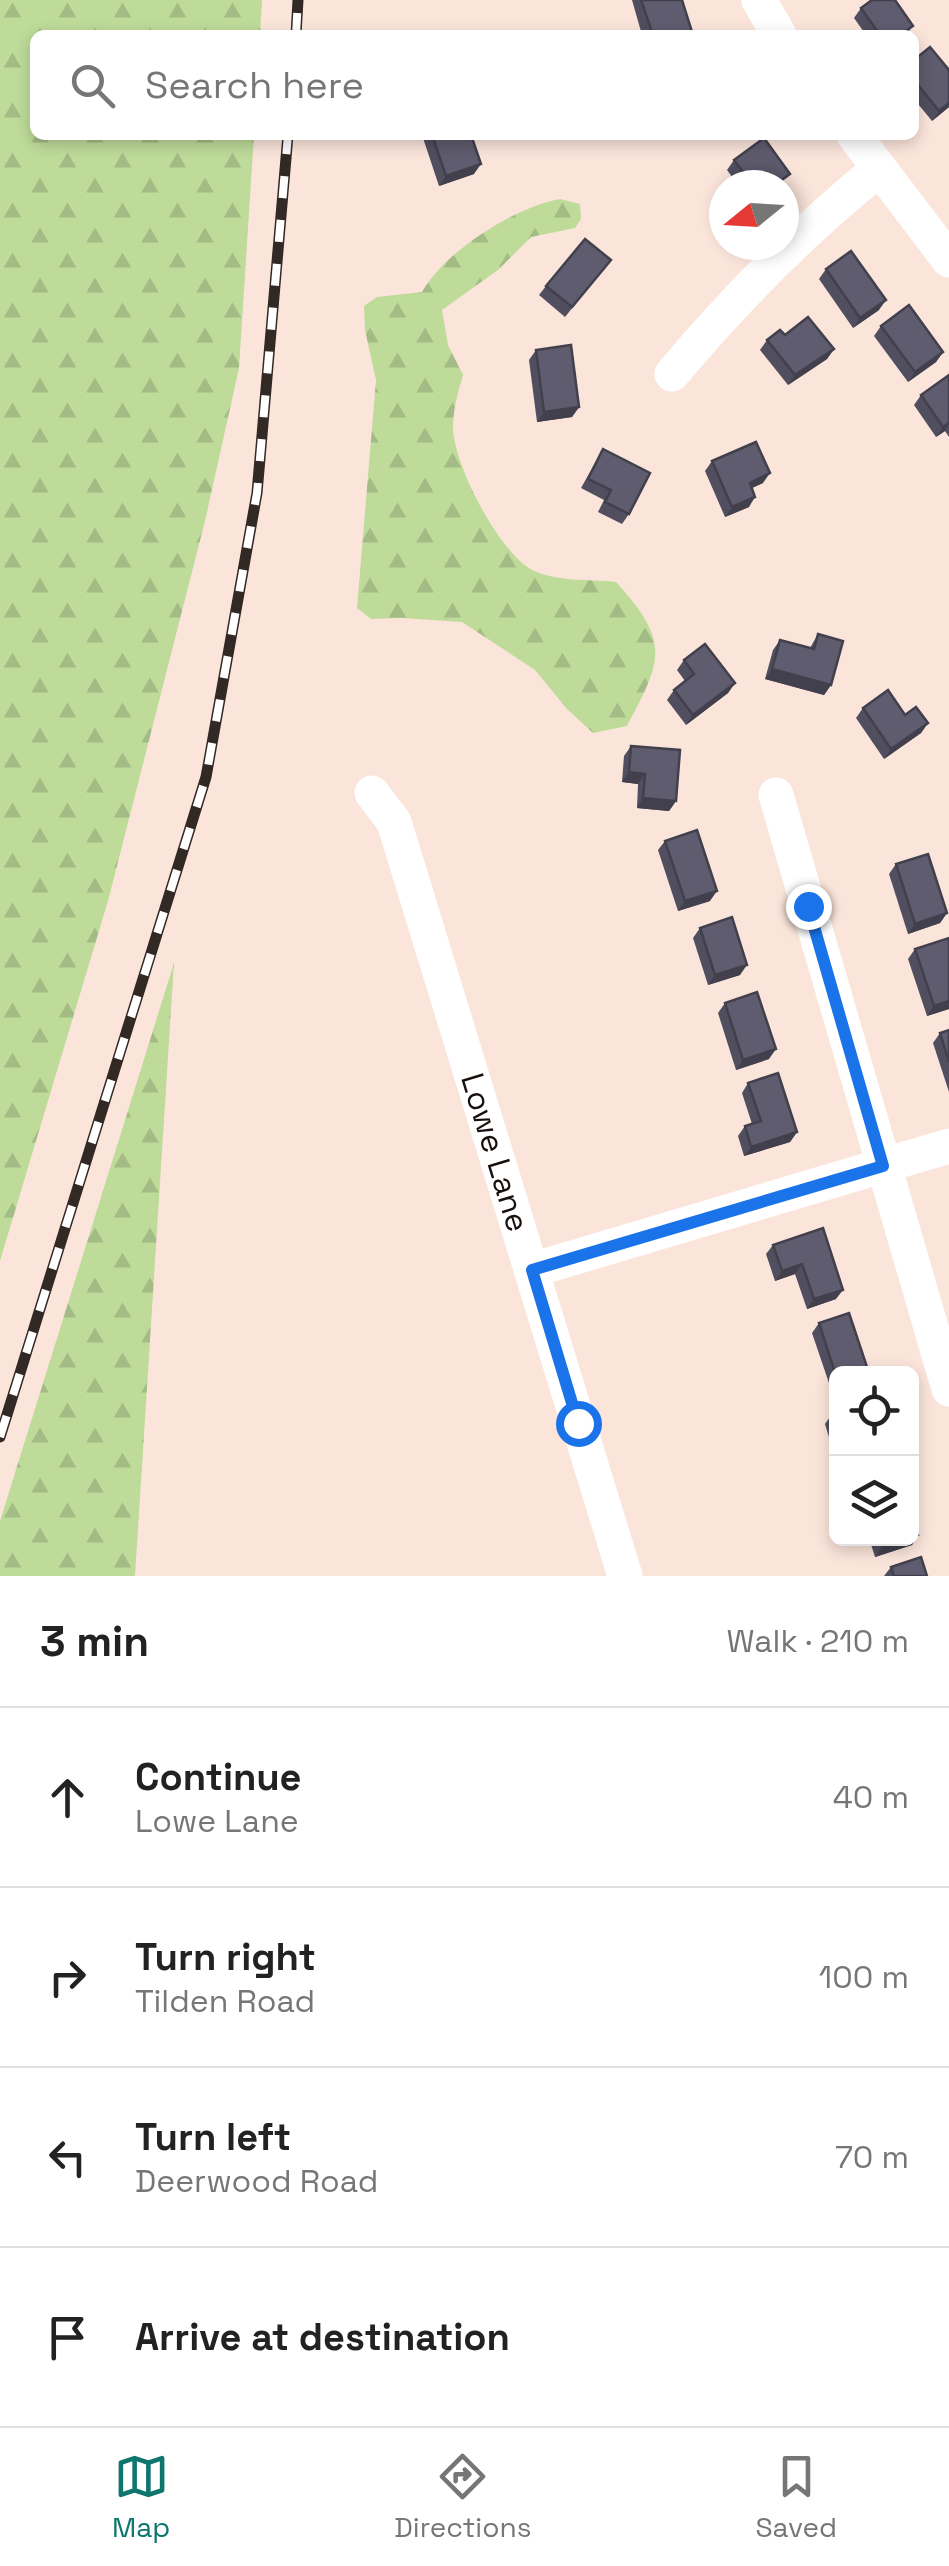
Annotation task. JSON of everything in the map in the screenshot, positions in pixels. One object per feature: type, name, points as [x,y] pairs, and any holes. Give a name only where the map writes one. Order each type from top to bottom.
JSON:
[{"type":"street","points":[[759,0],[775,30]]},
{"type":"street","points":[[858,140],[949,260]]},
{"type":"street","points":[[672,374],[718,318],[806,231],[880,169]]},
{"type":"street","name":"Lowe Lane","points":[[372,792],[394,822],[625,1576]]},
{"type":"street","points":[[776,795],[949,1389]]},
{"type":"street","points":[[532,1270],[949,1146]]},
{"type":"green space","points":[[0,0],[262,0],[260,30],[30,30],[30,140],[254,140],[239,368],[205,521],[108,901],[0,1261]]},
{"type":"green space","points":[[560,199],[580,204],[581,219],[575,228],[531,237],[498,270],[442,310],[448,345],[463,375],[454,414],[455,444],[470,485],[493,528],[519,561],[541,574],[616,582],[634,603],[653,637],[653,667],[627,726],[593,733],[535,670],[462,622],[371,619],[357,608],[376,380],[364,306],[377,297],[422,292],[447,261],[483,233],[523,211]]},
{"type":"green space","points":[[174,963],[135,1576],[0,1576],[0,1521]]},
{"type":"building","points":[[641,0],[682,0],[691,30],[651,30]]},
{"type":"building","points":[[872,0],[895,0],[913,26],[907,30],[876,30],[861,8]]},
{"type":"building","points":[[930,47],[949,70],[949,103],[939,111],[919,86],[919,56]]},
{"type":"building","points":[[434,140],[473,140],[481,164],[446,176]]},
{"type":"building","points":[[765,140],[787,170],[742,170],[734,160]]},
{"type":"building","points":[[585,239],[611,260],[572,307],[546,286]]},
{"type":"building","points":[[851,251],[886,300],[860,318],[826,269]]},
{"type":"building","points":[[909,305],[943,352],[915,372],[881,326]]},
{"type":"building","points":[[808,317],[834,349],[795,375],[767,340],[780,330],[785,335]]},
{"type":"building","points":[[571,345],[579,407],[544,412],[536,350]]},
{"type":"building","points":[[949,375],[949,423],[943,427],[921,395]]},
{"type":"building","points":[[756,442],[770,473],[750,483],[755,497],[732,507],[712,461]]},
{"type":"building","points":[[603,449],[650,473],[629,514],[605,502],[611,490],[588,479]]},
{"type":"building","points":[[818,634],[843,641],[831,685],[772,669],[780,640],[814,649]]},
{"type":"building","points":[[705,644],[735,683],[693,715],[674,690],[694,674],[684,660]]},
{"type":"building","points":[[888,690],[905,715],[916,707],[928,723],[891,749],[863,708]]},
{"type":"building","points":[[631,746],[680,750],[676,801],[643,798],[645,774],[629,772]]},
{"type":"building","points":[[697,830],[717,891],[685,901],[665,841]]},
{"type":"building","points":[[928,854],[947,913],[915,924],[896,864]]},
{"type":"building","points":[[732,917],[747,965],[715,975],[700,928]]},
{"type":"building","points":[[949,938],[949,1001],[934,1006],[915,949]]},
{"type":"building","points":[[757,992],[776,1049],[743,1060],[725,1003]]},
{"type":"building","points":[[949,1030],[949,1062],[940,1033]]},
{"type":"building","points":[[778,1073],[797,1132],[751,1147],[745,1126],[761,1121],[748,1083]]},
{"type":"building","points":[[823,1228],[843,1290],[814,1299],[802,1264],[782,1271],[773,1245]]},
{"type":"building","points":[[849,1313],[867,1366],[833,1366],[819,1323]]},
{"type":"building","points":[[921,1557],[927,1576],[894,1576],[891,1567]]},
{"type":"railway","points":[[296,30],[298,0]]},
{"type":"railway","points":[[0,1437],[206,777],[257,493],[288,140]]},
{"type":"route","points":[[578,1423],[532,1270],[883,1166],[808,906]]}]
